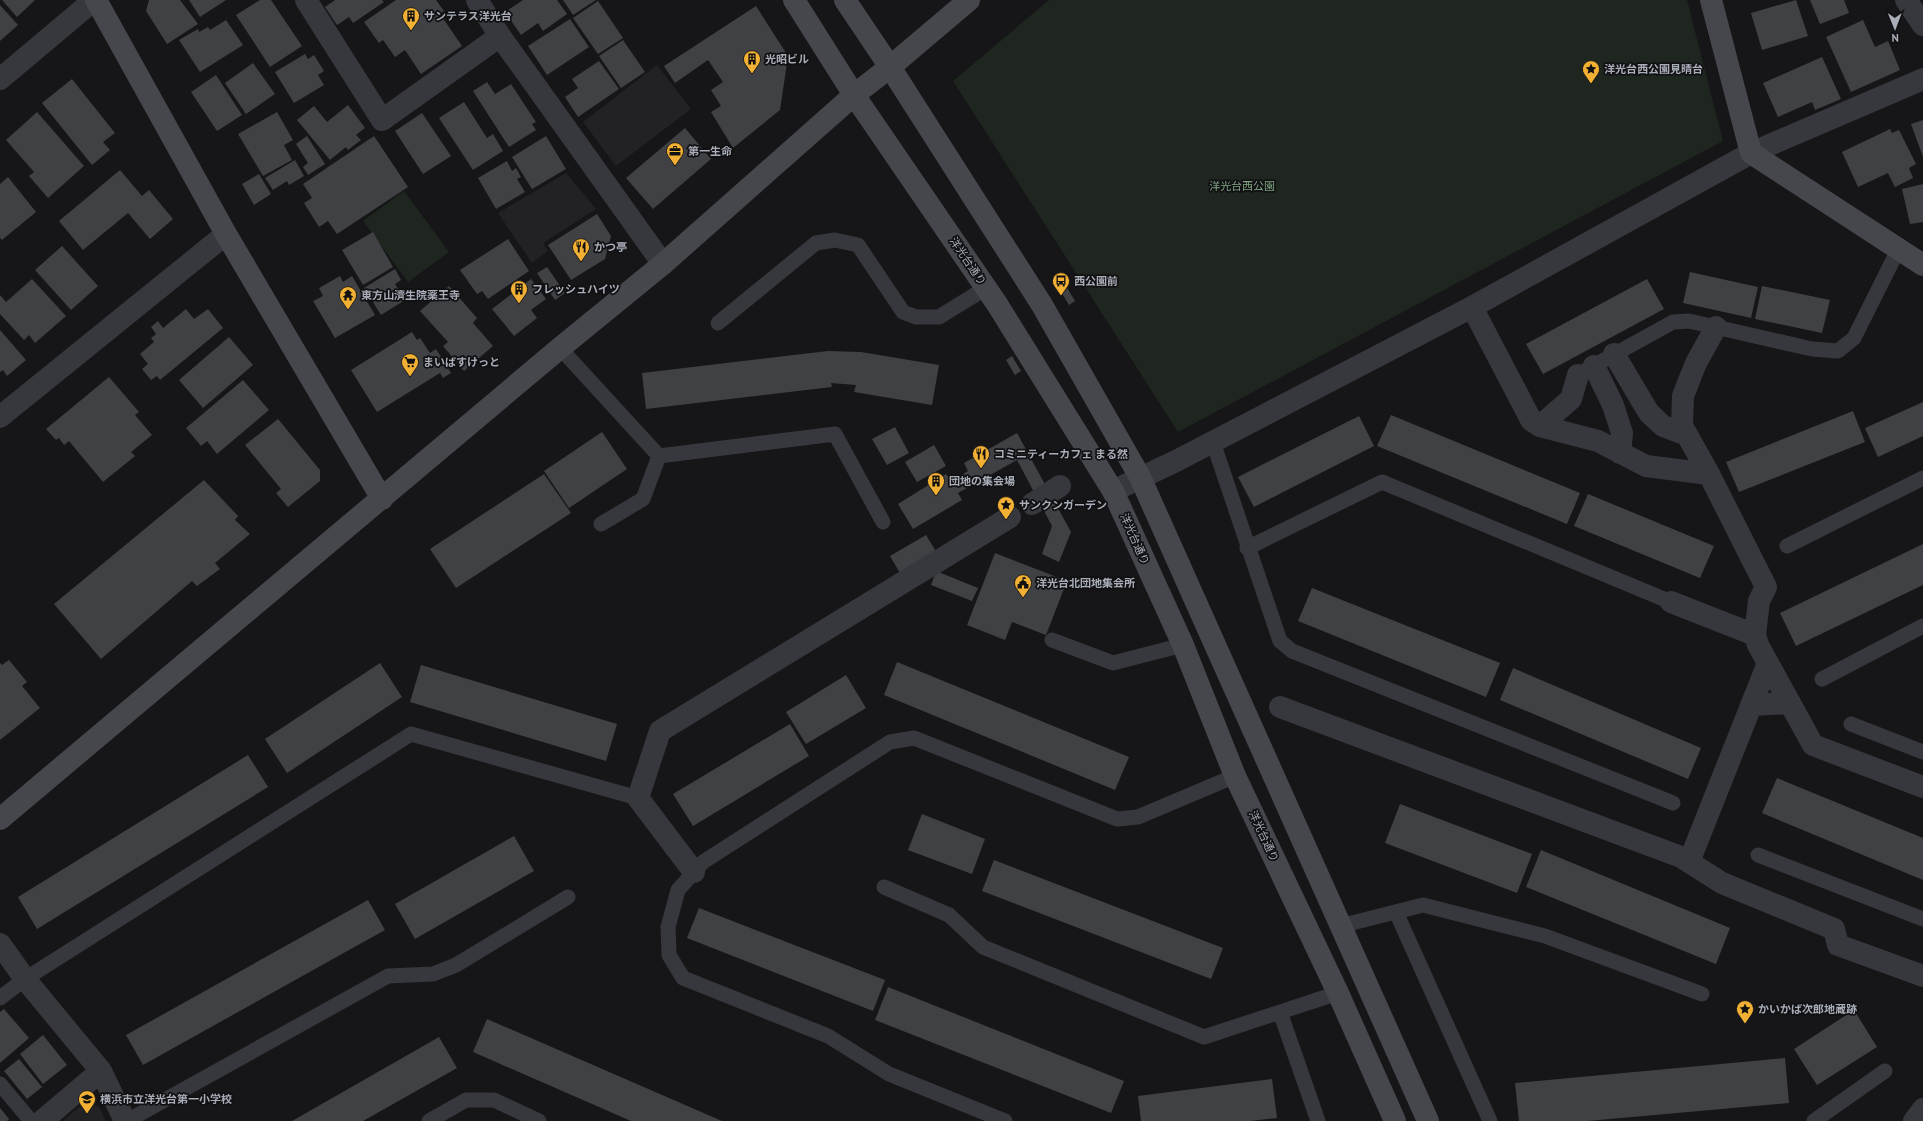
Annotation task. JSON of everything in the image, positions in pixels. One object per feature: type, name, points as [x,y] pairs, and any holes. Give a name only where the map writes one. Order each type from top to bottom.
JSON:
[{"type":"street","points":[[0,79],[95,0],[226,234],[382,499]]},
{"type":"street","points":[[306,0],[382,120],[500,36]]},
{"type":"street","points":[[477,0],[500,36],[662,264]]},
{"type":"street","name":"洋光台通り","points":[[794,0],[854,94],[986,288],[1113,491],[1183,645],[1235,776],[1338,993],[1395,1121]]},
{"type":"street","points":[[845,0],[890,67],[1042,305],[1140,477],[1428,1121]]},
{"type":"street","points":[[0,819],[662,264],[854,94],[890,67],[969,0]]},
{"type":"street","points":[[1711,0],[1751,153],[1923,265]]},
{"type":"street","points":[[1906,0],[1923,25]]},
{"type":"street","points":[[1113,491],[1213,442],[1472,307],[1751,153],[1923,79]]},
{"type":"street","points":[[0,417],[226,234]]},
{"type":"street","points":[[1472,307],[1531,420],[1540,426],[1598,440],[1646,466],[1709,474]]},
{"type":"street","points":[[1716,327],[1696,363],[1683,396],[1682,426],[1709,474],[1766,587],[1760,601],[1755,635],[1768,663],[1813,745],[1923,787]]},
{"type":"street","points":[[1614,354],[1649,413],[1664,426],[1687,435]]},
{"type":"street","points":[[1540,426],[1571,399],[1586,370],[1613,405],[1622,433],[1620,453]]},
{"type":"street","points":[[1032,504],[1060,486]]},
{"type":"street","points":[[694,872],[638,798],[660,730],[1010,517]]},
{"type":"street","points":[[1671,602],[1755,635]]},
{"type":"street","points":[[1689,862],[1768,663]]},
{"type":"street","points":[[1751,705],[1790,703]]},
{"type":"street","points":[[1280,707],[1681,858],[1722,883],[1834,930],[1838,945],[1923,976]]},
{"type":"street","points":[[0,944],[25,979],[101,1071],[126,1121]]},
{"type":"street","points":[[42,1121],[101,1071]]},
{"type":"street","points":[[1914,1121],[1923,1109]]},
{"type":"lane","points":[[718,323],[816,243],[835,240],[858,245],[902,312],[916,317],[939,317],[986,288]]},
{"type":"lane","points":[[1586,370],[1672,322],[1689,321],[1812,349],[1838,351],[1854,338],[1899,248]]},
{"type":"lane","points":[[560,348],[659,456]]},
{"type":"lane","points":[[659,456],[835,434],[883,522]]},
{"type":"lane","points":[[1213,442],[1247,548],[1280,642],[1292,652],[1673,803]]},
{"type":"lane","points":[[601,524],[643,499],[659,456]]},
{"type":"lane","points":[[1787,546],[1923,478]]},
{"type":"lane","points":[[1247,548],[1382,482],[1671,602]]},
{"type":"lane","points":[[1822,679],[1923,626]]},
{"type":"lane","points":[[1052,640],[1113,663],[1183,645]]},
{"type":"lane","points":[[1851,724],[1923,752]]},
{"type":"lane","points":[[0,998],[25,979],[411,734],[638,798]]},
{"type":"lane","points":[[1005,1121],[889,1074],[828,1036],[682,978],[669,955],[668,927],[678,890],[703,862],[890,742],[914,738],[1117,819],[1138,817],[1235,776]]},
{"type":"lane","points":[[1758,855],[1923,919]]},
{"type":"lane","points":[[884,887],[950,915],[983,947],[1204,1037],[1338,993]]},
{"type":"lane","points":[[126,1121],[388,976],[433,974],[456,965],[568,897]]},
{"type":"lane","points":[[1340,926],[1423,905],[1546,936],[1702,994]]},
{"type":"lane","points":[[1396,912],[1490,1121]]},
{"type":"lane","points":[[1280,1012],[1318,1121]]},
{"type":"lane","points":[[1814,1121],[1885,1071]]},
{"type":"lane","points":[[0,1084],[31,1121]]},
{"type":"lane","points":[[429,1121],[466,1100],[494,1100],[539,1121]]},
{"type":"shaded area","points":[[657,65],[691,109],[616,166],[583,122]]},
{"type":"shaded area","points":[[566,173],[596,209],[543,243],[548,251],[532,263],[498,213]]},
{"type":"shaded area","name":"横浜市立洋光台第一小学校","points":[[86,1101],[99,1107],[106,1121],[63,1121]]},
{"type":"green space","name":"洋光台西公園","points":[[1049,0],[1687,0],[1723,141],[1178,432],[953,81]]},
{"type":"green space","points":[[404,191],[449,252],[408,282],[363,221]]},
{"type":"building","points":[[2,0],[35,0],[17,17]]},
{"type":"building","points":[[149,0],[180,0],[198,24],[167,44],[146,11]]},
{"type":"building","points":[[189,0],[226,0],[200,17]]},
{"type":"building","points":[[260,0],[271,0],[302,46],[270,67],[236,15]]},
{"type":"building","points":[[335,0],[382,0],[384,2],[353,23],[349,17],[337,25],[325,7]]},
{"type":"building","name":"サンテラス洋光台","points":[[396,0],[436,0],[444,11],[440,14],[462,46],[421,74],[405,50],[395,57],[383,40],[379,43],[364,22]]},
{"type":"building","points":[[523,0],[557,0],[567,14],[543,31],[538,23],[521,35],[505,12]]},
{"type":"building","points":[[563,0],[596,0],[573,15]]},
{"type":"building","points":[[1796,0],[1808,36],[1762,50],[1751,13]]},
{"type":"building","points":[[1810,0],[1844,0],[1849,13],[1820,24]]},
{"type":"building","points":[[598,1],[623,38],[598,54],[573,18]]},
{"type":"building","points":[[0,5],[18,25],[0,41]]},
{"type":"building","name":"光昭ビル","points":[[756,6],[788,56],[780,110],[733,148],[711,112],[721,106],[711,90],[723,82],[708,60],[675,83],[664,66]]},
{"type":"building","points":[[570,19],[589,47],[547,75],[528,46]]},
{"type":"building","points":[[226,20],[243,45],[200,72],[179,40],[198,29],[199,32],[208,27],[210,30]]},
{"type":"building","points":[[1863,20],[1875,47],[1888,41],[1900,70],[1851,92],[1826,37]]},
{"type":"building","points":[[623,40],[645,72],[621,88],[599,56]]},
{"type":"building","points":[[305,54],[308,59],[314,55],[324,71],[318,75],[324,85],[294,103],[275,72]]},
{"type":"building","points":[[1822,57],[1841,99],[1815,110],[1812,102],[1778,117],[1763,83]]},
{"type":"building","points":[[599,61],[619,89],[578,117],[565,97],[578,88],[572,79]]},
{"type":"building","points":[[253,63],[275,94],[246,114],[225,83]]},
{"type":"building","points":[[216,75],[242,115],[217,131],[191,92]]},
{"type":"building","points":[[72,79],[115,133],[103,142],[110,150],[92,165],[42,103]]},
{"type":"building","points":[[487,82],[495,94],[511,84],[536,122],[532,124],[536,130],[509,147],[473,91]]},
{"type":"building","points":[[464,102],[487,138],[493,134],[503,151],[473,170],[439,118]]},
{"type":"building","points":[[348,105],[365,128],[356,135],[361,140],[348,150],[346,147],[330,160],[297,120],[314,106],[327,122]]},
{"type":"building","points":[[37,112],[84,166],[48,198],[29,176],[34,172],[6,140]]},
{"type":"building","points":[[277,112],[293,140],[284,145],[292,160],[263,176],[238,134]]},
{"type":"building","points":[[422,113],[451,156],[423,174],[395,131]]},
{"type":"building","points":[[1923,120],[1923,157],[1911,124]]},
{"type":"building","points":[[685,128],[711,159],[653,209],[626,178]]},
{"type":"building","points":[[1890,129],[1892,133],[1899,130],[1916,164],[1909,168],[1913,178],[1895,187],[1888,173],[1858,187],[1842,152]]},
{"type":"building","points":[[307,136],[325,164],[308,175],[303,167],[308,163],[296,144]]},
{"type":"building","points":[[374,136],[408,187],[337,234],[328,221],[319,227],[304,203],[312,198],[303,184]]},
{"type":"building","points":[[546,136],[566,169],[532,189],[512,157]]},
{"type":"building","points":[[295,160],[304,176],[289,185],[287,181],[273,190],[265,178]]},
{"type":"building","points":[[507,161],[512,171],[516,168],[521,177],[517,179],[525,192],[496,209],[478,178]]},
{"type":"building","points":[[120,170],[142,196],[149,190],[173,219],[150,239],[128,213],[83,250],[59,221]]},
{"type":"building","points":[[259,174],[271,194],[254,205],[242,184]]},
{"type":"building","points":[[8,177],[36,212],[2,240],[0,238],[0,184]]},
{"type":"building","points":[[1923,184],[1923,222],[1910,224],[1902,189]]},
{"type":"building","points":[[597,214],[611,236],[605,259],[571,280],[548,245]]},
{"type":"building","points":[[373,232],[393,267],[363,285],[342,250]]},
{"type":"building","points":[[508,239],[529,271],[488,299],[482,291],[477,294],[460,270]]},
{"type":"building","points":[[62,246],[98,286],[71,310],[35,270]]},
{"type":"building","points":[[547,267],[565,293],[555,300],[537,273]]},
{"type":"building","points":[[395,269],[401,280],[395,284],[405,300],[381,315],[364,288]]},
{"type":"building","points":[[1690,272],[1758,287],[1751,318],[1683,303]]},
{"type":"building","points":[[340,276],[343,282],[352,276],[375,315],[335,338],[313,301],[323,296],[319,288]]},
{"type":"building","points":[[32,279],[66,316],[35,343],[29,335],[24,340],[0,314],[0,295],[6,302]]},
{"type":"building","name":"フレッシュハイツ","points":[[531,279],[546,299],[531,310],[537,318],[514,336],[492,309]]},
{"type":"building","points":[[1647,279],[1664,309],[1543,374],[1526,344]]},
{"type":"building","points":[[449,286],[477,318],[473,323],[493,346],[464,371],[443,346],[448,342],[420,311]]},
{"type":"building","points":[[1066,286],[1075,301],[1069,305],[1060,290]]},
{"type":"building","points":[[1762,286],[1830,300],[1822,333],[1755,319]]},
{"type":"building","points":[[186,309],[194,319],[208,309],[223,328],[160,380],[157,376],[151,380],[142,369],[148,364],[140,354],[154,342],[151,338],[156,334],[151,327],[158,321],[163,328]]},
{"type":"building","points":[[0,330],[26,360],[7,376],[3,370],[0,372]]},
{"type":"building","points":[[412,332],[417,340],[420,338],[430,353],[436,349],[451,373],[443,378],[440,373],[377,412],[351,370]]},
{"type":"building","points":[[229,337],[253,365],[203,408],[179,380]]},
{"type":"building","points":[[828,351],[861,352],[939,365],[932,405],[854,392],[856,385],[831,383],[832,387],[646,409],[642,373]]},
{"type":"building","points":[[1012,356],[1021,371],[1015,375],[1006,360]]},
{"type":"building","points":[[109,377],[139,412],[135,415],[152,435],[131,452],[135,456],[103,482],[69,441],[64,445],[59,438],[56,440],[46,429]]},
{"type":"building","points":[[243,380],[269,410],[217,454],[207,441],[201,446],[186,428]]},
{"type":"building","points":[[1923,402],[1923,436],[1878,457],[1865,428]]},
{"type":"building","points":[[1853,411],[1865,442],[1739,492],[1726,462]]},
{"type":"building","points":[[1391,415],[1580,493],[1567,524],[1377,446]]},
{"type":"building","points":[[1359,416],[1374,446],[1254,507],[1238,477]]},
{"type":"building","points":[[278,419],[320,470],[320,481],[288,507],[276,493],[281,489],[245,445]]},
{"type":"building","points":[[895,427],[909,453],[887,465],[872,439]]},
{"type":"building","points":[[602,432],[627,469],[569,508],[544,471]]},
{"type":"building","name":"団地の集会場","points":[[1017,433],[1071,532],[1059,562],[1042,554],[1052,526],[1017,460],[958,493],[962,500],[913,529],[898,504],[946,474],[952,481],[968,471],[964,463]]},
{"type":"building","points":[[934,445],[946,466],[917,482],[905,462]]},
{"type":"building","points":[[544,474],[571,513],[456,588],[430,549]]},
{"type":"building","points":[[204,480],[238,516],[235,520],[250,534],[215,563],[220,569],[197,586],[192,581],[101,659],[54,604]]},
{"type":"building","points":[[1588,494],[1714,546],[1700,578],[1574,526]]},
{"type":"building","points":[[926,535],[943,563],[907,585],[890,556]]},
{"type":"building","points":[[1923,544],[1923,585],[1796,646],[1780,613]]},
{"type":"building","points":[[995,553],[1067,581],[1046,635],[1012,622],[1005,640],[967,625]]},
{"type":"building","points":[[936,571],[978,588],[972,601],[931,585]]},
{"type":"building","points":[[1312,588],[1500,663],[1486,697],[1298,621]]},
{"type":"building","points":[[9,660],[27,682],[22,686],[40,708],[0,740],[0,663],[2,665]]},
{"type":"building","points":[[897,662],[1129,757],[1115,790],[884,695]]},
{"type":"building","points":[[380,663],[402,697],[287,773],[265,739]]},
{"type":"building","points":[[421,665],[617,724],[606,761],[410,702]]},
{"type":"building","points":[[1513,668],[1701,748],[1688,779],[1500,700]]},
{"type":"building","points":[[846,675],[866,708],[806,744],[786,712]]},
{"type":"building","points":[[790,724],[809,756],[693,826],[673,794]]},
{"type":"building","points":[[248,755],[268,787],[37,929],[18,897]]},
{"type":"building","points":[[1777,778],[1923,838],[1923,880],[1762,813]]},
{"type":"building","points":[[1400,804],[1532,854],[1517,893],[1385,843]]},
{"type":"building","points":[[922,814],[985,839],[972,874],[908,850]]},
{"type":"building","points":[[514,836],[534,871],[415,939],[395,904]]},
{"type":"building","points":[[1541,850],[1730,928],[1716,964],[1526,887]]},
{"type":"building","points":[[994,860],[1223,948],[1211,979],[982,891]]},
{"type":"building","points":[[368,900],[385,930],[143,1065],[126,1035]]},
{"type":"building","points":[[699,908],[885,980],[873,1011],[687,938]]},
{"type":"building","points":[[888,987],[1124,1081],[1111,1113],[875,1020]]},
{"type":"building","points":[[4,1009],[29,1038],[0,1063],[0,1012]]},
{"type":"building","points":[[1854,1010],[1877,1047],[1817,1085],[1794,1049]]},
{"type":"building","points":[[487,1019],[722,1121],[631,1121],[473,1052]]},
{"type":"building","points":[[43,1035],[67,1065],[43,1084],[20,1054]]},
{"type":"building","points":[[439,1037],[457,1068],[363,1121],[292,1121]]},
{"type":"building","points":[[1785,1058],[1789,1103],[1588,1121],[1519,1121],[1515,1083]]},
{"type":"building","points":[[19,1059],[42,1087],[27,1099],[4,1071]]},
{"type":"building","points":[[1272,1079],[1277,1118],[1250,1121],[1141,1121],[1138,1096]]},
{"type":"building","points":[[0,1108],[9,1119],[7,1121],[0,1121]]},
{"type":"place","name":"サンテラス洋光台","points":[[411,31]]},
{"type":"place","name":"光昭ビル","points":[[752,74]]},
{"type":"place","name":"洋光台西公園見晴台","points":[[1591,84]]},
{"type":"place","name":"第一生命","points":[[675,166]]},
{"type":"place","name":"かつ亭","points":[[581,262]]},
{"type":"place","name":"西公園前","points":[[1061,296]]},
{"type":"place","name":"フレッシュハイツ","points":[[519,304]]},
{"type":"place","name":"東方山濟生院薬王寺","points":[[348,310]]},
{"type":"place","name":"まいばすけっと","points":[[410,377]]},
{"type":"place","name":"コミニティーカフェ まる然","points":[[981,469]]},
{"type":"place","name":"団地の集会場","points":[[936,496]]},
{"type":"place","name":"サンクンガーデン","points":[[1006,520]]},
{"type":"place","name":"洋光台北団地集会所","points":[[1023,598]]},
{"type":"place","name":"かいかば次郎地蔵跡","points":[[1745,1024]]},
{"type":"place","name":"横浜市立洋光台第一小学校","points":[[87,1114]]}]
